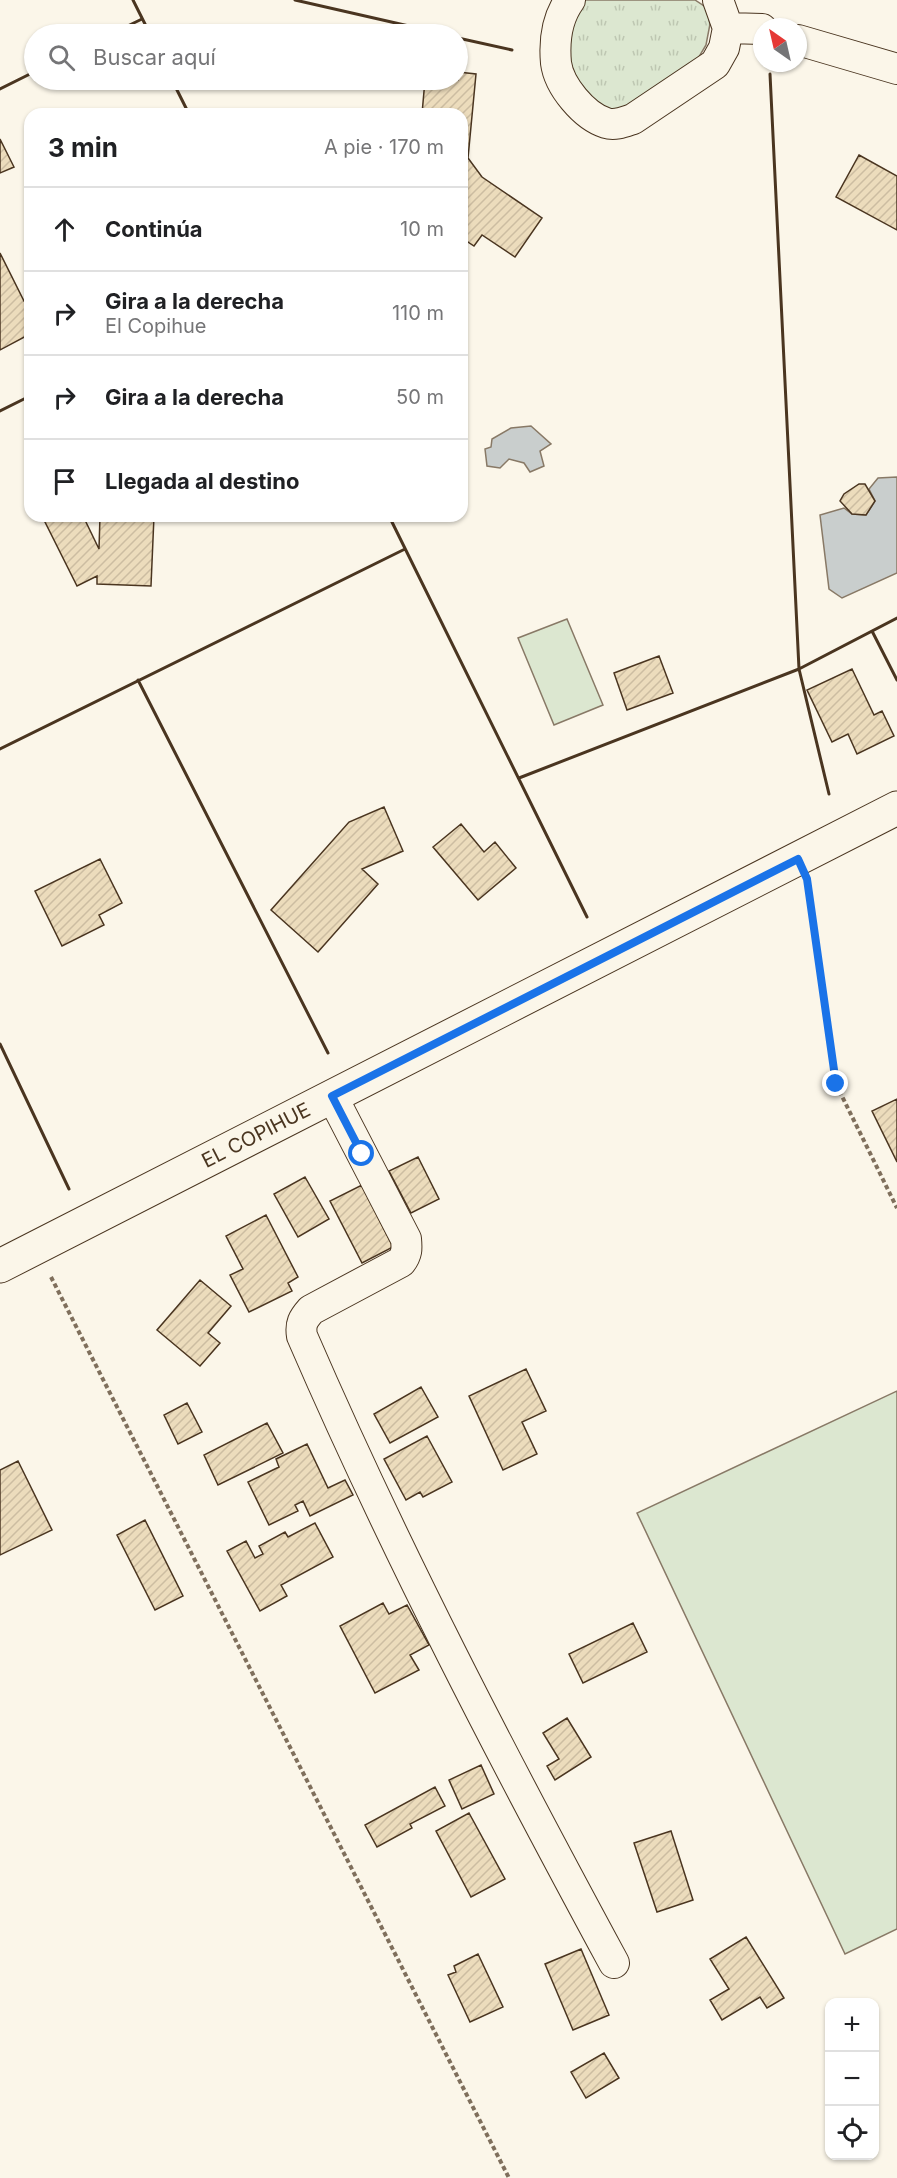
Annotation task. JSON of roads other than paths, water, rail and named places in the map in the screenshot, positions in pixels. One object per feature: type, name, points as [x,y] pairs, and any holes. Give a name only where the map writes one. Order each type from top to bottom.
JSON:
[{"type":"main road","name":"EL COPIHUE","points":[[0,1266],[897,808]]},
{"type":"street","points":[[570,0],[564,9],[556,33],[556,65],[565,86],[581,108],[605,123],[619,124],[633,119],[715,64],[724,48],[723,14],[753,26]]},
{"type":"street","points":[[807,43],[897,69]]},
{"type":"street","points":[[332,1096],[406,1239],[407,1248],[406,1256],[401,1262],[311,1310],[304,1318],[301,1327],[302,1336],[340,1423],[441,1634],[614,1963]]}]
